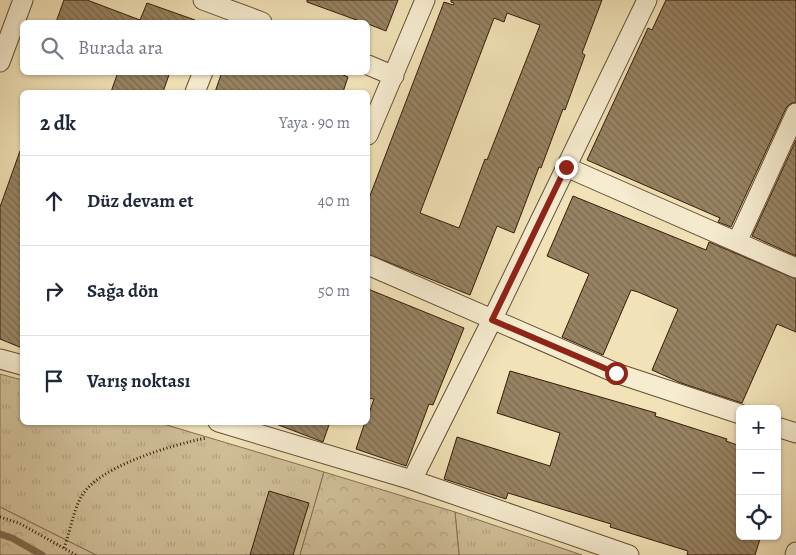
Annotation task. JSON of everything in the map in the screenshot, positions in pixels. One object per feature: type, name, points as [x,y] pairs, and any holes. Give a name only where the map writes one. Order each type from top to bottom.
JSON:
[{"type":"street","points":[[0,62],[22,0]]},
{"type":"street","points":[[204,0],[256,20]]},
{"type":"street","points":[[370,130],[425,0]]},
{"type":"street","points":[[412,480],[647,0]]},
{"type":"street","points":[[370,66],[394,76]]},
{"type":"street","points":[[196,90],[202,75]]},
{"type":"street","points":[[737,242],[796,113]]},
{"type":"street","points":[[566,167],[796,268]]},
{"type":"street","points":[[370,266],[616,373],[736,413]]},
{"type":"street","points":[[0,359],[20,364]]},
{"type":"street","points":[[244,426],[412,480],[629,555]]},
{"type":"street","points":[[781,427],[796,433]]},
{"type":"path","points":[[64,548],[81,498],[91,483],[104,474],[141,457],[244,426]]},
{"type":"path","points":[[0,517],[19,523],[76,555]]},
{"type":"green space","points":[[0,374],[20,379],[20,425],[167,425],[324,472],[300,555],[96,555],[0,507]]},
{"type":"green space","points":[[324,472],[455,512],[459,555],[300,555]]},
{"type":"green space","points":[[0,507],[96,555],[0,555]]},
{"type":"green space","points":[[455,512],[579,554],[582,555],[459,555]]},
{"type":"building","points":[[64,0],[87,0],[140,20],[57,20]]},
{"type":"building","points":[[307,0],[398,0],[386,31],[370,25],[370,20],[356,20],[307,2]]},
{"type":"building","points":[[451,0],[602,0],[582,53],[585,55],[565,110],[563,109],[514,233],[497,226],[470,295],[370,255],[370,196],[444,2],[453,5],[454,3]],"holes":[[[507,13],[540,25],[487,160],[485,159],[459,228],[420,213],[494,18],[504,22]]]},
{"type":"building","points":[[666,0],[796,0],[796,102],[786,108],[731,227],[718,222],[720,218],[587,160],[648,28],[652,30]]},
{"type":"building","points":[[147,3],[195,20],[140,20]]},
{"type":"building","points":[[117,75],[169,75],[164,90],[112,90]]},
{"type":"building","points":[[221,75],[343,75],[348,77],[344,90],[216,90]]},
{"type":"building","points":[[796,140],[796,256],[752,236]]},
{"type":"building","points":[[20,151],[20,347],[0,339],[0,207]]},
{"type":"building","points":[[573,196],[706,250],[709,242],[796,279],[796,332],[777,324],[742,403],[681,383],[652,370],[678,309],[638,292],[631,290],[603,355],[562,337],[589,274],[547,256]]},
{"type":"building","points":[[370,290],[464,328],[433,405],[429,404],[406,466],[356,449],[364,425],[370,425],[370,410],[374,399],[370,398]]},
{"type":"building","points":[[510,371],[656,413],[655,416],[727,439],[726,441],[736,445],[736,540],[760,540],[755,555],[687,555],[688,551],[610,527],[611,524],[508,493],[506,499],[444,479],[457,437],[550,466],[560,433],[497,413]]},
{"type":"building","points":[[279,425],[329,425],[323,442]]},
{"type":"building","points":[[269,491],[309,503],[293,555],[250,555]]},
{"type":"waterway","points":[[0,534],[12,538],[42,555]]},
{"type":"route","points":[[566,167],[492,320],[616,373]]}]
